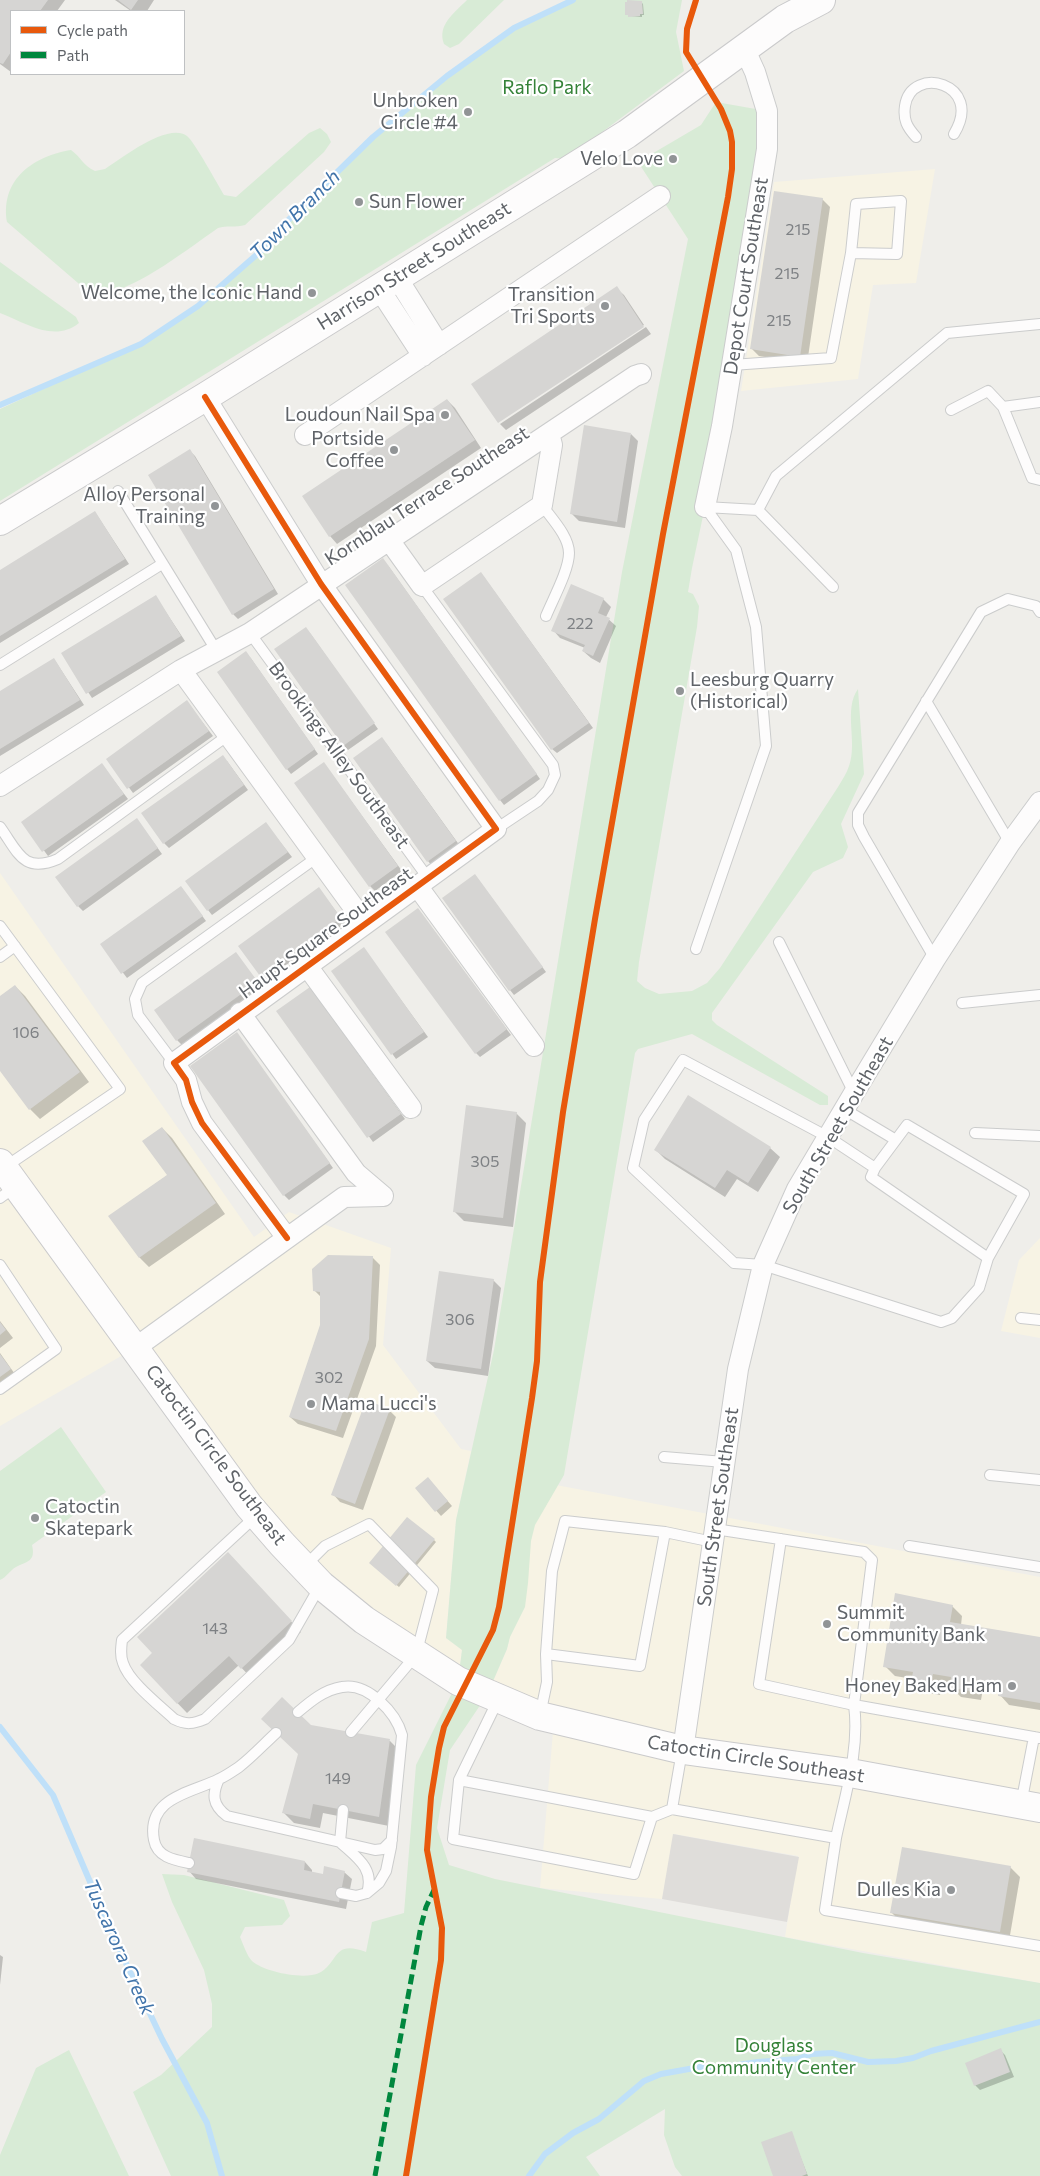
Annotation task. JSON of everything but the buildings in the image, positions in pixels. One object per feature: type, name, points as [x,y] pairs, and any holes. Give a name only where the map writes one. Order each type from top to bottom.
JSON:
[{"type":"main road","name":"Harrison Street Southeast","points":[[0,521],[205,397],[627,134],[785,19],[821,0]]},
{"type":"main road","name":"Catoctin Circle Southeast","points":[[5,1179],[135,1348],[257,1515],[312,1577],[364,1620],[458,1681],[498,1700],[540,1716],[683,1750],[850,1773],[1030,1807]]},
{"type":"street","name":"Depot Court Southeast","points":[[705,507],[722,426],[767,149],[767,111],[755,72],[744,48]]},
{"type":"street","points":[[304,435],[660,196]]},
{"type":"street","points":[[387,282],[431,351]]},
{"type":"street","name":"Kornblau Terrace Southeast","points":[[0,786],[181,670],[250,633],[635,376],[641,374]]},
{"type":"street","points":[[205,397],[321,584],[496,829]]},
{"type":"street","points":[[389,540],[422,586],[542,505],[552,445],[549,434]]},
{"type":"street","points":[[181,670],[227,736],[365,923]]},
{"type":"street","name":"South Street Southeast","points":[[683,1750],[738,1369],[763,1265],[797,1189],[849,1101],[1010,843],[1040,802]]},
{"type":"street","name":"Haupt Square Southeast","points":[[174,1062],[496,829]]},
{"type":"street","points":[[423,882],[534,1046]]},
{"type":"street","points":[[307,966],[411,1108]]},
{"type":"street","points":[[135,1348],[344,1198],[383,1196],[356,1173],[240,1013]]},
{"type":"street","points":[[174,1062],[186,1080],[192,1102],[202,1123],[287,1238]]},
{"type":"lane","points":[[916,137],[907,128],[904,108],[905,102],[912,91],[924,84],[937,83],[949,87],[959,97],[963,109],[962,122],[954,134]]},
{"type":"lane","points":[[732,365],[831,358],[851,253],[856,204],[901,201],[897,254],[851,253]]},
{"type":"lane","points":[[758,510],[776,476],[947,333],[1040,324]]},
{"type":"lane","points":[[951,410],[988,391],[1003,407],[1032,478],[1040,480]]},
{"type":"lane","points":[[1003,407],[1040,402]]},
{"type":"lane","points":[[118,492],[216,650]]},
{"type":"lane","points":[[542,505],[565,538],[569,551],[568,563],[546,616]]},
{"type":"lane","points":[[705,507],[758,510],[833,586]]},
{"type":"lane","points":[[696,949],[766,746],[756,627],[736,550],[705,507]]},
{"type":"lane","points":[[0,665],[162,564]]},
{"type":"lane","name":"Haupt Square Southeast","points":[[422,586],[553,765],[555,775],[544,795],[496,829]]},
{"type":"lane","points":[[936,959],[864,838],[858,825],[858,813],[980,612],[1008,598],[1036,606],[1040,612]]},
{"type":"lane","name":"Brookings Alley Southeast","points":[[250,633],[423,882]]},
{"type":"lane","points":[[926,701],[1010,843]]},
{"type":"lane","points":[[0,827],[21,857],[34,865],[46,864],[58,859],[227,736]]},
{"type":"lane","points":[[174,1062],[138,1015],[135,999],[142,983],[316,858]]},
{"type":"lane","points":[[0,926],[120,1089],[5,1179]]},
{"type":"lane","points":[[779,942],[849,1101],[896,1140]]},
{"type":"lane","points":[[0,957],[15,946]]},
{"type":"lane","points":[[962,1004],[1040,995]]},
{"type":"lane","points":[[875,1168],[828,1137],[683,1060],[644,1120],[633,1168],[734,1263],[763,1265],[941,1322],[952,1318],[979,1288],[988,1258],[1024,1194],[907,1125],[875,1168],[871,1177],[988,1258]]},
{"type":"lane","points":[[975,1134],[1040,1136]]},
{"type":"lane","points":[[0,1265],[56,1350],[0,1390]]},
{"type":"lane","points":[[1021,1318],[1040,1320]]},
{"type":"lane","points":[[664,1456],[724,1462]]},
{"type":"lane","points":[[990,1475],[1040,1480]]},
{"type":"lane","points":[[257,1515],[122,1640],[122,1663],[128,1674],[174,1719],[183,1724],[194,1724],[205,1719],[289,1640],[325,1546],[369,1524],[433,1590],[416,1655],[380,1700],[351,1732]]},
{"type":"lane","points":[[540,1716],[547,1682],[546,1654],[552,1571],[566,1522],[665,1532],[781,1539],[864,1552],[872,1560],[854,1705],[856,1724],[850,1773],[836,1838],[825,1910],[1040,1946]]},
{"type":"lane","points":[[546,1654],[640,1666],[665,1532]]},
{"type":"lane","points":[[781,1539],[759,1684],[854,1705],[1037,1737],[1030,1807]]},
{"type":"lane","points":[[909,1546],[1040,1567]]},
{"type":"lane","points":[[298,1712],[316,1697],[343,1686],[360,1689],[380,1700],[398,1722],[402,1735],[392,1840],[386,1871],[379,1883],[367,1893],[356,1896],[341,1894]]},
{"type":"lane","points":[[498,1700],[460,1780],[452,1839],[634,1874],[652,1817]]},
{"type":"lane","points":[[189,1863],[170,1860],[154,1844],[152,1830],[156,1816],[177,1795],[219,1779],[240,1766],[276,1734]]},
{"type":"lane","points":[[672,1809],[683,1750]]},
{"type":"lane","points":[[219,1779],[214,1791],[214,1802],[218,1810],[227,1816],[375,1850],[383,1849],[392,1840]]},
{"type":"lane","points":[[460,1780],[652,1817],[672,1809],[836,1838]]},
{"type":"lane","points":[[340,1842],[343,1810]]},
{"type":"lane","points":[[340,1842],[361,1859],[367,1871],[370,1884],[367,1893]]},
{"type":"shaded area","points":[[935,169],[916,283],[873,285],[858,379],[741,391],[774,182]]},
{"type":"shaded area","points":[[0,873],[254,1237],[289,1212],[391,1248],[383,1345],[461,1449],[471,1451],[456,1520],[446,1638],[462,1650],[458,1681],[321,1585],[135,1348],[0,1426]]},
{"type":"shaded area","points":[[1040,1238],[1040,1338],[1001,1331],[1019,1260]]},
{"type":"shaded area","points":[[556,1485],[1040,1577],[1040,1983],[785,1937],[798,1856],[674,1834],[662,1899],[540,1888],[554,1719],[487,1695],[507,1649],[534,1526]]},
{"type":"shaded area","points":[[673,1834],[799,1857],[787,1922],[662,1899]]},
{"type":"green space","points":[[467,0],[504,0],[459,44],[450,48],[444,44],[442,37],[445,25]]},
{"type":"green space","name":"Raflo Park","points":[[573,0],[682,0],[676,32],[684,71],[566,159],[555,158],[0,501],[0,409],[141,344],[198,306],[262,250],[268,240],[373,137],[447,76],[514,28]]},
{"type":"green space","name":"Douglass Community Center","points":[[716,102],[767,111],[722,426],[688,592],[693,594],[699,606],[697,627],[637,981],[645,988],[659,994],[692,991],[707,983],[720,968],[847,771],[852,747],[852,707],[858,689],[864,774],[841,824],[848,847],[843,858],[813,872],[712,1013],[712,1020],[717,1025],[828,1096],[828,1105],[820,1105],[692,1034],[638,1049],[635,1053],[564,1475],[535,1525],[531,1541],[525,1607],[510,1637],[507,1649],[487,1695],[450,1750],[437,1828],[449,1865],[495,1879],[863,1953],[1040,1983],[1040,2176],[682,2176],[675,2167],[664,2135],[665,2109],[586,2157],[600,2176],[171,2176],[133,2092],[161,2075],[212,2027],[212,2004],[204,1970],[172,1902],[162,1874],[184,1875],[284,1900],[290,1916],[282,1925],[245,1927],[240,1937],[252,1961],[265,1968],[284,1974],[304,1976],[319,1973],[330,1964],[341,1950],[347,1948],[366,1952],[372,1922],[404,1913],[416,1765],[458,1681],[462,1650],[446,1638],[456,1520],[494,1350],[622,572],[688,239],[638,162],[701,125]]},
{"type":"green space","points":[[320,128],[327,134],[331,142],[324,152],[245,225],[218,228],[164,266],[119,289],[96,292],[85,289],[7,222],[6,207],[9,193],[15,181],[33,164],[58,153],[71,150],[87,166],[95,171],[105,169],[133,150],[157,137],[179,133],[187,136],[190,140],[224,195],[236,197],[309,133]]},
{"type":"green space","points":[[0,262],[76,317],[79,323],[69,329],[50,331],[30,326],[0,313]]},
{"type":"green space","name":"Catoctin Skatepark","points":[[61,1427],[106,1492],[32,1545],[32,1558],[14,1568],[0,1580],[0,1471]]},
{"type":"green space","points":[[69,2050],[129,2176],[0,2176],[0,2155],[36,2068]]},
{"type":"waterway","name":"Town Branch","points":[[0,405],[141,344],[198,306],[262,250],[268,240],[373,137],[447,76],[514,28],[573,0]]},
{"type":"waterway","name":"Tuscarora Creek","points":[[0,1727],[53,1795],[114,1938],[162,2039],[207,2123],[222,2176]]},
{"type":"waterway","points":[[529,2176],[545,2154],[573,2133],[599,2119],[644,2081],[661,2074],[700,2067],[717,2068],[797,2059],[812,2054],[832,2053],[868,2062],[896,2061],[913,2058],[931,2051],[1040,2022]]},
{"type":"marked path","points":[[375,2176],[421,1926],[426,1907],[434,1890]]},
{"type":"cycle path","points":[[406,2176],[441,1960],[442,1928],[427,1850],[431,1797],[444,1727],[493,1630],[499,1607],[537,1361],[540,1282],[563,1112],[663,534],[732,169],[730,131],[721,109],[686,52],[687,29],[696,0]]},
{"type":"cycle path","points":[[205,397],[321,584],[496,829],[174,1063],[186,1080],[192,1102],[202,1123],[287,1238]]},
{"type":"place","name":"Unbroken Circle #4","points":[[468,112]]},
{"type":"place","name":"Velo Love","points":[[673,159]]},
{"type":"place","name":"Sun Flower","points":[[359,202]]},
{"type":"place","name":"Welcome, the Iconic Hand","points":[[312,293]]},
{"type":"place","name":"Transition Tri Sports","points":[[605,306]]},
{"type":"place","name":"Loudoun Nail Spa","points":[[445,415]]},
{"type":"place","name":"Portside Coffee","points":[[394,450]]},
{"type":"place","name":"Alloy Personal Training","points":[[215,506]]},
{"type":"place","name":"Leesburg Quarry (Historical)","points":[[680,691]]},
{"type":"place","name":"Mama Lucci's","points":[[311,1404]]},
{"type":"place","name":"Catoctin Skatepark","points":[[35,1518]]},
{"type":"place","name":"Summit Community Bank","points":[[827,1624]]},
{"type":"place","name":"Honey Baked Ham","points":[[1012,1686]]},
{"type":"place","name":"Dulles Kia","points":[[951,1890]]}]
